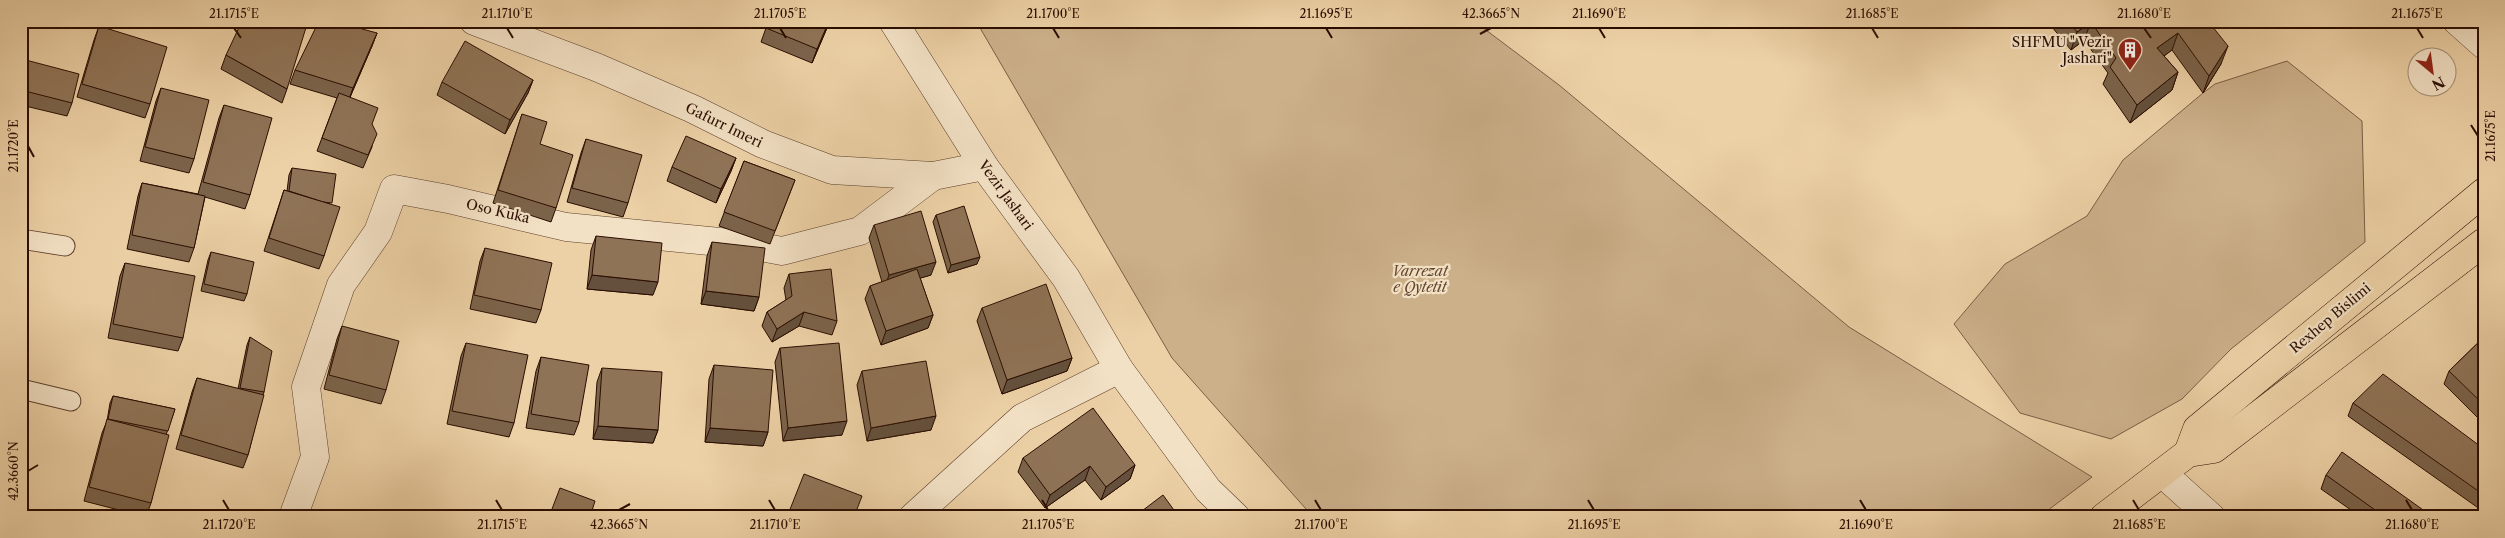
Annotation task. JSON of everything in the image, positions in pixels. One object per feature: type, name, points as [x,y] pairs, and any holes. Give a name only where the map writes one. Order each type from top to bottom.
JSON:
[{"type":"main road","name":"Rexhep Bislimi","points":[[2188,453],[2197,429],[2484,192]]},
{"type":"main road","points":[[2104,517],[2188,453],[2214,449],[2484,242]]},
{"type":"street","name":"Gafurr Imeri","points":[[474,21],[596,67],[693,109],[763,144],[832,170],[934,176],[984,166]]},
{"type":"street","name":"Vezir Jashari","points":[[893,21],[984,166],[1066,278],[1119,369],[1208,490],[1236,517]]},
{"type":"street","name":"Oso Kuka","points":[[293,517],[315,457],[306,387],[341,285],[378,232],[394,189],[448,199],[566,228],[750,245],[782,251],[860,231],[934,176]]},
{"type":"street","points":[[913,517],[1022,418],[1119,369]]},
{"type":"street","points":[[2162,473],[2211,517]]},
{"type":"lane","points":[[21,239],[65,246]]},
{"type":"lane","points":[[21,389],[70,401]]},
{"type":"green space","name":"Varrezat e Qytetit","points":[[976,21],[1474,21],[1559,85],[1849,327],[2092,477],[2039,517],[1308,517],[1306,509],[1172,358]]},
{"type":"green space","points":[[2287,61],[2362,121],[2365,242],[2231,349],[2182,399],[2111,439],[2020,413],[1954,324],[2005,264],[2087,216],[2123,160],[2203,93],[2215,84]]},
{"type":"building","points":[[21,21],[25,21],[21,36]]},
{"type":"building","points":[[242,21],[308,21],[287,89],[226,55]]},
{"type":"building","points":[[319,21],[333,21],[377,33],[353,88],[295,70]]},
{"type":"building","points":[[769,21],[829,21],[817,49],[766,28]]},
{"type":"building","points":[[2068,21],[2208,21],[2228,46],[2209,76],[2178,33],[2157,48],[2178,72],[2137,105],[2110,67],[2116,58],[2091,22],[2077,32]]},
{"type":"building","points":[[99,26],[167,47],[150,104],[82,84]]},
{"type":"building","points":[[465,41],[533,80],[510,120],[442,82]]},
{"type":"building","points":[[22,59],[79,74],[72,103],[21,90]]},
{"type":"building","points":[[161,88],[209,100],[194,159],[145,147]]},
{"type":"building","points":[[339,93],[378,108],[372,124],[377,134],[368,155],[322,138]]},
{"type":"building","points":[[224,105],[272,118],[250,195],[203,182]]},
{"type":"building","points":[[522,114],[547,122],[540,144],[573,155],[556,208],[498,190]]},
{"type":"building","points":[[686,136],[736,158],[721,189],[672,167]]},
{"type":"building","points":[[586,139],[642,155],[628,203],[572,188]]},
{"type":"building","points":[[744,161],[795,180],[775,231],[724,212]]},
{"type":"building","points":[[292,168],[336,174],[332,203],[289,191]]},
{"type":"building","points":[[142,183],[205,196],[194,248],[132,235]]},
{"type":"building","points":[[284,190],[340,207],[324,256],[269,238]]},
{"type":"building","points":[[964,206],[980,257],[951,265],[936,215]]},
{"type":"building","points":[[921,211],[936,262],[889,275],[874,225]]},
{"type":"building","points":[[596,236],[662,243],[658,282],[592,275]]},
{"type":"building","points":[[712,242],[765,248],[759,297],[706,291]]},
{"type":"building","points":[[485,248],[552,263],[541,310],[474,295]]},
{"type":"building","points":[[211,252],[254,262],[247,294],[204,284]]},
{"type":"building","points":[[125,263],[195,276],[183,338],[113,324]]},
{"type":"building","points":[[831,269],[837,321],[804,312],[777,329],[767,312],[792,296],[789,274]]},
{"type":"building","points":[[917,269],[933,315],[886,331],[870,286]]},
{"type":"building","points":[[1046,284],[1072,358],[1007,380],[982,308]]},
{"type":"building","points":[[342,326],[399,341],[386,390],[329,375]]},
{"type":"building","points":[[250,337],[272,351],[264,392],[240,388]]},
{"type":"building","points":[[2484,337],[2484,405],[2449,371]]},
{"type":"building","points":[[466,343],[528,355],[514,423],[452,411]]},
{"type":"building","points":[[839,343],[847,421],[788,428],[780,348]]},
{"type":"building","points":[[541,357],[589,365],[579,422],[531,414]]},
{"type":"building","points":[[926,361],[936,416],[871,428],[862,371]]},
{"type":"building","points":[[714,365],[773,370],[768,432],[710,428]]},
{"type":"building","points":[[602,368],[662,372],[658,430],[598,426]]},
{"type":"building","points":[[2383,374],[2484,449],[2484,495],[2353,403]]},
{"type":"building","points":[[197,378],[264,395],[248,455],[181,435]]},
{"type":"building","points":[[113,396],[175,409],[168,431],[108,419]]},
{"type":"building","points":[[1093,408],[1135,465],[1106,487],[1090,466],[1050,495],[1023,458]]},
{"type":"building","points":[[107,419],[169,435],[151,503],[89,487]]},
{"type":"building","points":[[2342,452],[2433,517],[2385,517],[2326,475]]},
{"type":"building","points":[[804,474],[862,496],[854,517],[787,517]]},
{"type":"building","points":[[560,488],[595,501],[590,517],[549,517]]},
{"type":"building","points":[[1163,495],[1179,517],[1134,517]]},
{"type":"place","name":"SHFMU \" Vezir Jashari\"","points":[[2130,71]]}]
